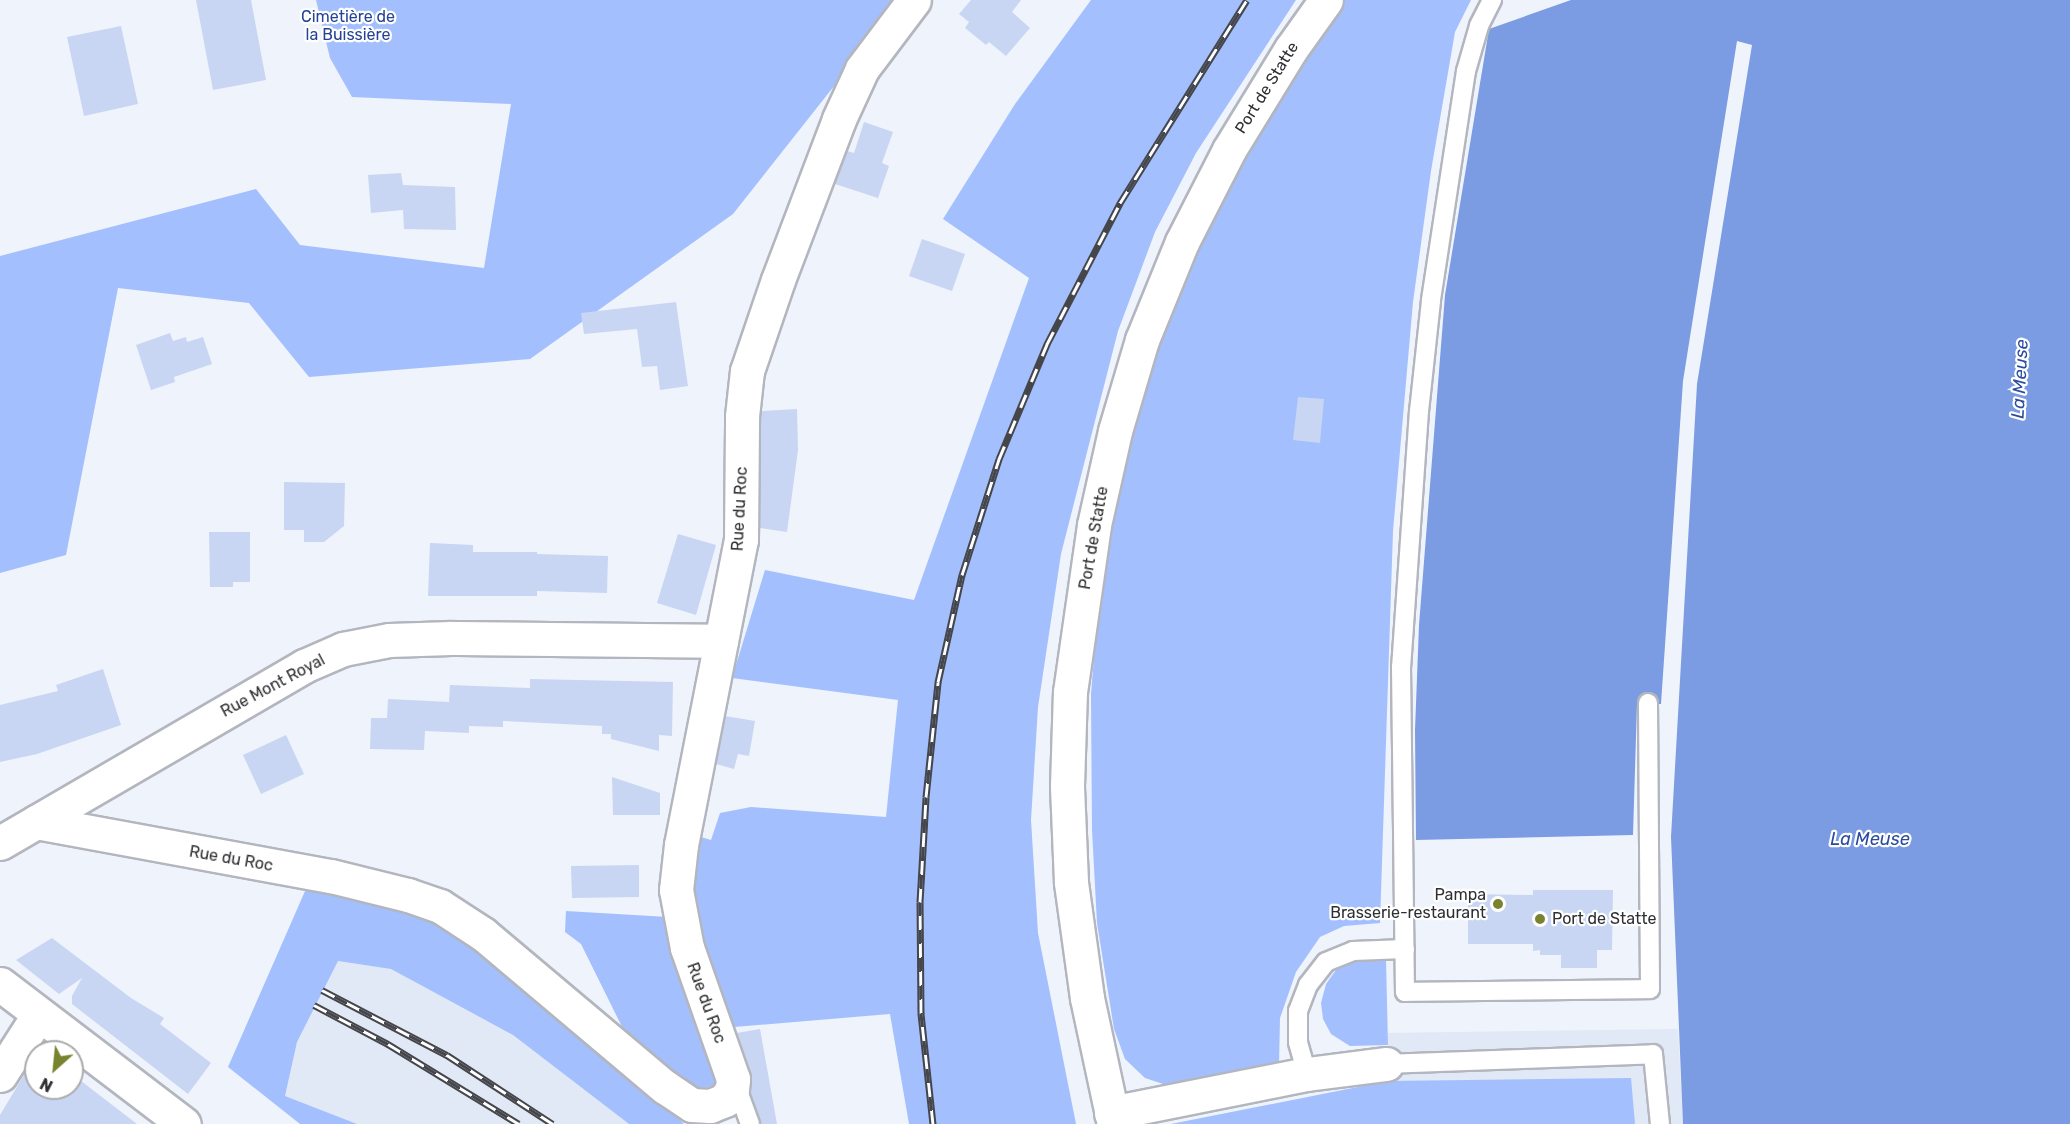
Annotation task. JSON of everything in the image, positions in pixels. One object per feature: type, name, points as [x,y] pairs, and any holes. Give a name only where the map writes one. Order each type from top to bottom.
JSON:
[{"type":"street","name":"Rue du Roc","points":[[36,822],[331,876],[440,906],[483,934],[665,1087],[692,1106],[710,1106],[725,1100],[732,1089],[733,1079],[687,948],[676,890],[681,845],[741,540],[742,416],[747,370],[778,280],[839,119],[862,69],[914,0]]},
{"type":"street","name":"Port de Statte","points":[[1113,1119],[1087,998],[1071,882],[1067,786],[1070,692],[1094,525],[1115,431],[1143,340],[1182,242],[1229,150],[1291,49],[1326,0]]},
{"type":"street","name":"Rue Mont Royal","points":[[0,843],[304,666],[343,649],[389,640],[451,638],[721,641]]},
{"type":"street","points":[[0,984],[184,1124]]},
{"type":"street","points":[[0,1075],[39,1014]]},
{"type":"street","points":[[1113,1119],[1307,1074],[1386,1064]]},
{"type":"lane","points":[[1492,0],[1479,26],[1466,71],[1431,301],[1419,411],[1401,667],[1405,992],[1650,989],[1648,703]]},
{"type":"lane","points":[[1307,1074],[1298,1042],[1298,1011],[1308,985],[1326,962],[1353,951],[1405,949]]},
{"type":"lane","points":[[1386,1064],[1653,1054],[1660,1124]]},
{"type":"lane","name":"Rue du Roc","points":[[733,1079],[750,1124]]},
{"type":"shaded area","points":[[337,961],[391,969],[513,1035],[629,1124],[357,1124],[285,1096],[297,1042]]},
{"type":"shaded area","points":[[1678,1029],[1683,1124],[1171,1124],[1388,1081],[1388,1033]]},
{"type":"green space","name":"Cimetière de la Buissière","points":[[316,0],[902,0],[733,214],[530,359],[309,377],[249,303],[118,288],[66,555],[0,573],[0,256],[256,189],[300,245],[484,268],[511,104],[352,97],[330,58]]},
{"type":"green space","points":[[1091,0],[1296,0],[1196,153],[1155,232],[1118,331],[1061,554],[1038,707],[1031,820],[1038,933],[1076,1124],[909,1124],[890,1014],[722,1028],[681,845],[691,834],[711,840],[720,813],[751,807],[886,817],[898,700],[732,678],[765,570],[914,600],[1029,278],[943,219],[1015,104]]},
{"type":"green space","points":[[1345,0],[1471,0],[1455,32],[1431,171],[1413,302],[1393,531],[1380,923],[1344,926],[1320,937],[1296,972],[1280,1018],[1279,1066],[1175,1088],[1145,1078],[1125,1059],[1114,1029],[1097,923],[1092,830],[1091,694],[1100,581],[1116,484],[1160,339],[1221,195],[1322,30]]},
{"type":"green space","points":[[309,882],[395,905],[430,919],[461,937],[636,1079],[684,1124],[629,1124],[513,1035],[391,969],[338,961],[297,1042],[285,1096],[357,1124],[300,1124],[228,1067]]},
{"type":"green space","points":[[566,911],[668,917],[717,1073],[713,1086],[696,1089],[631,1045],[581,944],[565,932]]},
{"type":"green space","points":[[1361,960],[1386,960],[1388,1045],[1350,1046],[1331,1034],[1323,1019],[1321,1003],[1326,984],[1338,967]]},
{"type":"green space","points":[[1631,1078],[1635,1124],[1171,1124],[1388,1081]]},
{"type":"water","name":"La Meuse","points":[[1571,0],[2070,0],[2070,1124],[1683,1124],[1671,837],[1697,384],[1752,45],[1737,41],[1683,381],[1661,704],[1637,704],[1633,835],[1416,840],[1415,730],[1419,625],[1445,295],[1489,29]]},
{"type":"building","points":[[196,0],[251,0],[266,80],[213,90]]},
{"type":"building","points":[[971,0],[1021,0],[1012,12],[1030,28],[1006,56],[989,42],[986,45],[965,28],[969,22],[959,14]]},
{"type":"building","points":[[121,26],[138,104],[84,116],[67,37]]},
{"type":"building","points":[[864,122],[893,132],[882,163],[889,166],[878,198],[835,184],[847,151],[854,153]]},
{"type":"building","points":[[401,173],[403,185],[455,187],[456,230],[404,229],[403,210],[371,213],[368,175]]},
{"type":"building","points":[[922,239],[965,254],[952,291],[909,276]]},
{"type":"building","points":[[676,302],[688,386],[660,390],[657,366],[642,367],[637,329],[584,334],[581,313]]},
{"type":"building","points":[[170,333],[173,341],[186,337],[187,342],[203,337],[212,364],[174,377],[175,382],[151,390],[136,345]]},
{"type":"building","points":[[1298,397],[1324,399],[1320,443],[1293,440]]},
{"type":"building","points":[[797,409],[798,450],[787,532],[760,528],[761,411]]},
{"type":"building","points":[[284,482],[345,483],[344,526],[324,542],[304,542],[304,530],[284,530]]},
{"type":"building","points":[[209,532],[250,532],[250,582],[233,582],[233,587],[210,587]]},
{"type":"building","points":[[678,534],[716,545],[696,615],[657,603]]},
{"type":"building","points":[[430,543],[473,545],[473,552],[537,552],[537,554],[608,556],[607,593],[537,591],[537,596],[428,596]]},
{"type":"building","points":[[103,669],[121,725],[37,754],[0,762],[0,705],[58,691],[56,685]]},
{"type":"building","points":[[530,679],[673,682],[672,736],[659,735],[659,751],[611,739],[611,734],[602,734],[602,726],[503,721],[503,727],[469,726],[469,733],[425,731],[424,750],[370,749],[371,718],[387,718],[388,699],[449,702],[450,685],[530,688]]},
{"type":"building","points":[[725,716],[755,721],[749,756],[738,754],[734,769],[716,764]]},
{"type":"building","points":[[286,735],[304,774],[261,794],[243,755]]},
{"type":"building","points":[[612,777],[660,793],[660,815],[613,815]]},
{"type":"building","points":[[639,865],[639,897],[572,898],[571,866]]},
{"type":"building","name":"Port de Statte","points":[[1533,890],[1613,890],[1612,950],[1597,950],[1597,968],[1561,968],[1561,955],[1540,955],[1540,950],[1533,951],[1533,944],[1468,944],[1468,894],[1533,895]]},
{"type":"building","points":[[52,938],[131,998],[164,1018],[160,1024],[211,1063],[188,1094],[72,1004],[72,996],[82,978],[59,994],[16,960]]},
{"type":"building","points":[[760,1029],[777,1124],[761,1124],[750,1092],[751,1073],[737,1033]]},
{"type":"building","points":[[24,1075],[24,1100],[84,1100],[84,1083],[137,1124],[0,1124],[0,1115]]},
{"type":"railway","points":[[933,1124],[921,1013],[920,902],[926,797],[938,682],[962,575],[999,459],[1047,344],[1120,203],[1247,0]]},
{"type":"railway","points":[[322,990],[447,1055],[553,1124]]},
{"type":"railway","points":[[314,1005],[388,1044],[519,1124]]},
{"type":"place","name":"Pampa Brasserie-restaurant","points":[[1498,904]]},
{"type":"place","name":"Port de Statte","points":[[1540,919]]}]
